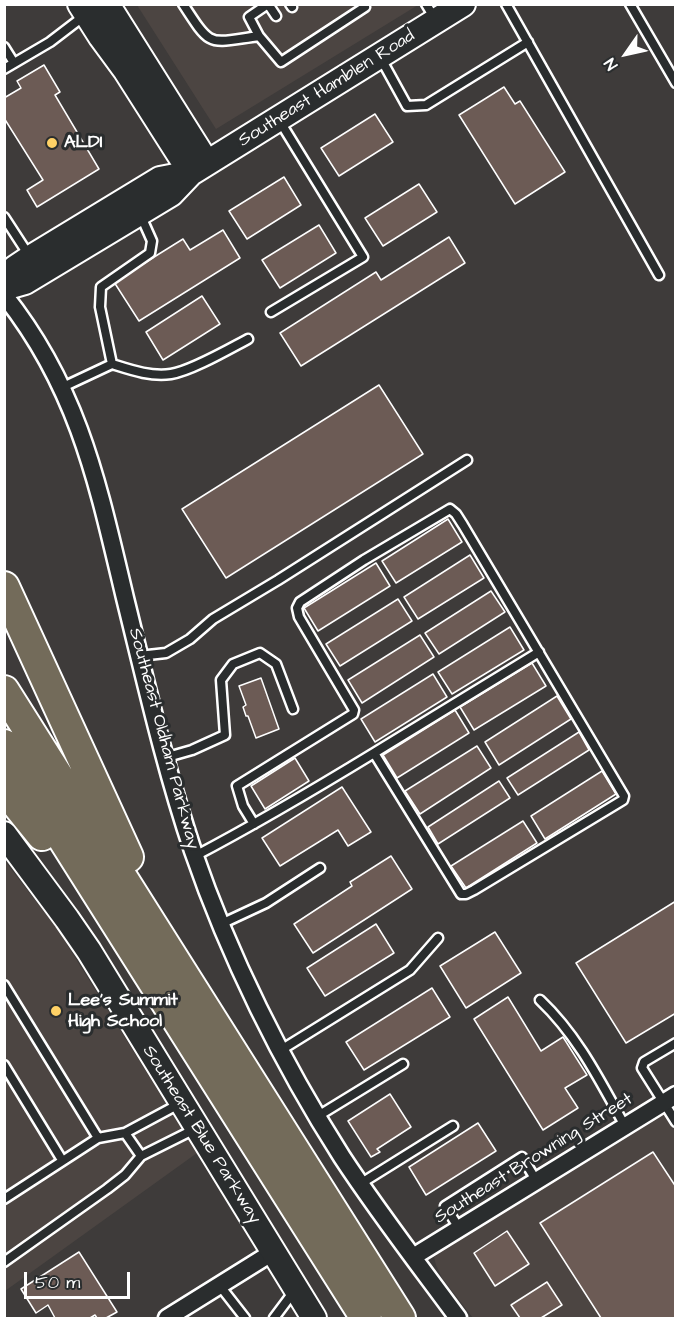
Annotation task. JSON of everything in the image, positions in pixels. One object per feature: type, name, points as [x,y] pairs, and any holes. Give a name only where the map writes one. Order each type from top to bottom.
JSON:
[{"type":"highway","points":[[4,587],[131,864],[231,1028],[229,1045]]},
{"type":"highway","points":[[4,691],[400,1318]]},
{"type":"highway","points":[[4,745],[366,1318]]},
{"type":"highway","points":[[4,789],[42,835],[91,903],[175,1036],[192,1042]]},
{"type":"street","name":"Southeast Hamblen Road","points":[[4,288],[26,282],[171,194],[199,168],[380,57],[431,13],[464,4]]},
{"type":"street","points":[[91,8],[126,70],[199,168]]},
{"type":"street","name":"Southeast Hamblen Road","points":[[4,283],[15,268],[30,258],[160,179],[199,168]]},
{"type":"street","name":"Southeast Oldham Parkway","points":[[4,295],[51,364],[79,426],[98,487],[164,758],[195,856],[221,924],[255,1000],[318,1116],[360,1184],[458,1318]]},
{"type":"street","name":"Southeast Blue Parkway","points":[[4,834],[73,927],[314,1318]]},
{"type":"street","name":"Southeast Browning Street","points":[[413,1257],[669,1099]]},
{"type":"street","points":[[167,1318],[273,1252]]},
{"type":"lane","points":[[183,4],[203,35],[215,42],[259,36]]},
{"type":"lane","points":[[276,16],[268,4],[249,17],[259,36],[281,62],[296,47],[328,26],[365,7],[363,4]]},
{"type":"lane","points":[[506,4],[659,275]]},
{"type":"lane","points":[[630,4],[675,83]]},
{"type":"lane","points":[[4,69],[50,42],[91,8]]},
{"type":"lane","points":[[380,57],[407,106],[426,105],[528,42]]},
{"type":"lane","points":[[4,46],[14,63]]},
{"type":"lane","points":[[271,312],[363,257],[278,120]]},
{"type":"lane","points":[[112,364],[100,307],[101,286],[150,254],[152,241],[140,213]]},
{"type":"lane","points":[[5,219],[30,258]]},
{"type":"lane","points":[[63,387],[112,364],[138,373],[172,374],[207,360],[248,339]]},
{"type":"lane","points":[[139,656],[166,653],[190,639],[213,619],[467,460]]},
{"type":"lane","points":[[254,824],[237,786],[352,714],[354,710],[299,617],[297,608],[300,602],[450,509],[456,514],[539,652],[624,796],[623,800],[474,890],[461,894],[374,753]]},
{"type":"lane","points":[[195,856],[374,753],[539,652]]},
{"type":"lane","points":[[164,758],[192,750],[225,735],[221,680],[233,664],[260,653],[276,664],[293,709]]},
{"type":"lane","points":[[221,924],[266,903],[320,868]]},
{"type":"lane","points":[[281,1050],[410,970],[438,938]]},
{"type":"lane","points":[[4,985],[98,1138]]},
{"type":"lane","points":[[540,1000],[560,1019],[587,1059],[625,1126]]},
{"type":"lane","points":[[675,1043],[643,1064],[642,1068],[669,1099],[675,1122]]},
{"type":"lane","points":[[318,1116],[403,1064]]},
{"type":"lane","points":[[4,1065],[62,1160]]},
{"type":"lane","points":[[4,1199],[98,1138],[125,1133],[181,1102]]},
{"type":"lane","points":[[360,1184],[453,1126]]},
{"type":"lane","points":[[4,1262],[107,1189],[125,1175],[141,1156],[197,1128]]},
{"type":"lane","points":[[125,1133],[141,1156]]},
{"type":"lane","points":[[459,1228],[445,1206],[522,1157],[536,1180]]},
{"type":"lane","points":[[220,1286],[245,1318]]},
{"type":"lane","points":[[274,1318],[296,1289]]},
{"type":"shaded area","points":[[137,5],[418,5],[216,129]]},
{"type":"shaded area","name":"Lee's Summit High School","points":[[4,860],[56,927],[197,1153],[5,1291]]},
{"type":"shaded area","points":[[675,1106],[675,1318],[473,1318],[442,1278],[434,1257],[441,1250]]},
{"type":"building","name":"ALDI","points":[[44,65],[60,92],[55,95],[99,169],[37,207],[27,190],[43,180],[4,118],[4,98],[21,88],[17,81]]},
{"type":"building","points":[[504,87],[515,104],[520,101],[565,172],[515,204],[459,115]]},
{"type":"building","points":[[375,114],[393,142],[339,176],[321,148]]},
{"type":"building","points":[[284,177],[301,205],[247,239],[229,211]]},
{"type":"building","points":[[419,184],[437,212],[383,246],[365,218]]},
{"type":"building","points":[[319,225],[336,253],[280,288],[262,260]]},
{"type":"building","points":[[223,230],[240,258],[139,321],[114,282],[183,239],[190,250]]},
{"type":"building","points":[[449,237],[465,263],[301,366],[280,333],[376,272],[381,280]]},
{"type":"building","points":[[202,296],[220,324],[163,360],[146,332]]},
{"type":"building","points":[[379,385],[423,454],[226,578],[182,509]]},
{"type":"building","points":[[448,519],[462,542],[396,583],[382,561]]},
{"type":"building","points":[[470,555],[484,578],[418,619],[404,597]]},
{"type":"building","points":[[376,563],[390,586],[318,631],[304,608]]},
{"type":"building","points":[[491,591],[505,612],[439,654],[425,633]]},
{"type":"building","points":[[398,599],[412,621],[340,666],[326,644]]},
{"type":"building","points":[[510,627],[524,650],[452,694],[438,672]]},
{"type":"building","points":[[420,635],[434,657],[362,703],[348,680]]},
{"type":"building","points":[[532,663],[546,686],[474,730],[460,707]]},
{"type":"building","points":[[433,674],[447,697],[375,742],[361,719]]},
{"type":"building","points":[[261,678],[279,729],[256,738],[243,707],[246,705],[239,686]]},
{"type":"building","points":[[557,696],[571,719],[499,765],[485,742]]},
{"type":"building","points":[[455,710],[469,733],[397,778],[383,755]]},
{"type":"building","points":[[579,732],[589,750],[518,795],[507,778]]},
{"type":"building","points":[[477,746],[491,768],[420,814],[405,791]]},
{"type":"building","points":[[295,758],[309,781],[265,809],[251,786]]},
{"type":"building","points":[[602,771],[616,794],[545,839],[531,816]]},
{"type":"building","points":[[499,781],[510,798],[438,844],[428,827]]},
{"type":"building","points":[[342,787],[371,832],[348,846],[338,830],[280,866],[262,838]]},
{"type":"building","points":[[523,821],[537,843],[466,888],[451,866]]},
{"type":"building","points":[[391,856],[412,889],[313,953],[294,924],[352,886],[350,882]]},
{"type":"building","points":[[676,901],[676,1013],[626,1043],[576,963]]},
{"type":"building","points":[[376,924],[394,953],[325,996],[307,968]]},
{"type":"building","points":[[495,932],[521,973],[466,1008],[440,966]]},
{"type":"building","points":[[432,988],[450,1017],[364,1070],[346,1042]]},
{"type":"building","points":[[508,997],[541,1051],[563,1037],[587,1075],[565,1088],[578,1108],[543,1130],[474,1019]]},
{"type":"building","points":[[390,1094],[411,1127],[377,1149],[380,1152],[371,1157],[348,1121]]},
{"type":"building","points":[[478,1123],[496,1151],[426,1195],[409,1167]]},
{"type":"building","points":[[653,1152],[676,1187],[676,1318],[601,1318],[540,1223]]},
{"type":"building","points":[[507,1231],[529,1264],[495,1286],[474,1253]]},
{"type":"building","points":[[79,1252],[117,1312],[106,1318],[97,1318],[95,1315],[90,1318],[55,1318],[48,1305],[36,1313],[21,1289]]},
{"type":"building","points":[[547,1282],[562,1305],[541,1318],[520,1318],[511,1305]]},
{"type":"place","name":"ALDI","points":[[52,143]]},
{"type":"place","name":"Lee's Summit High School","points":[[56,1011]]}]
